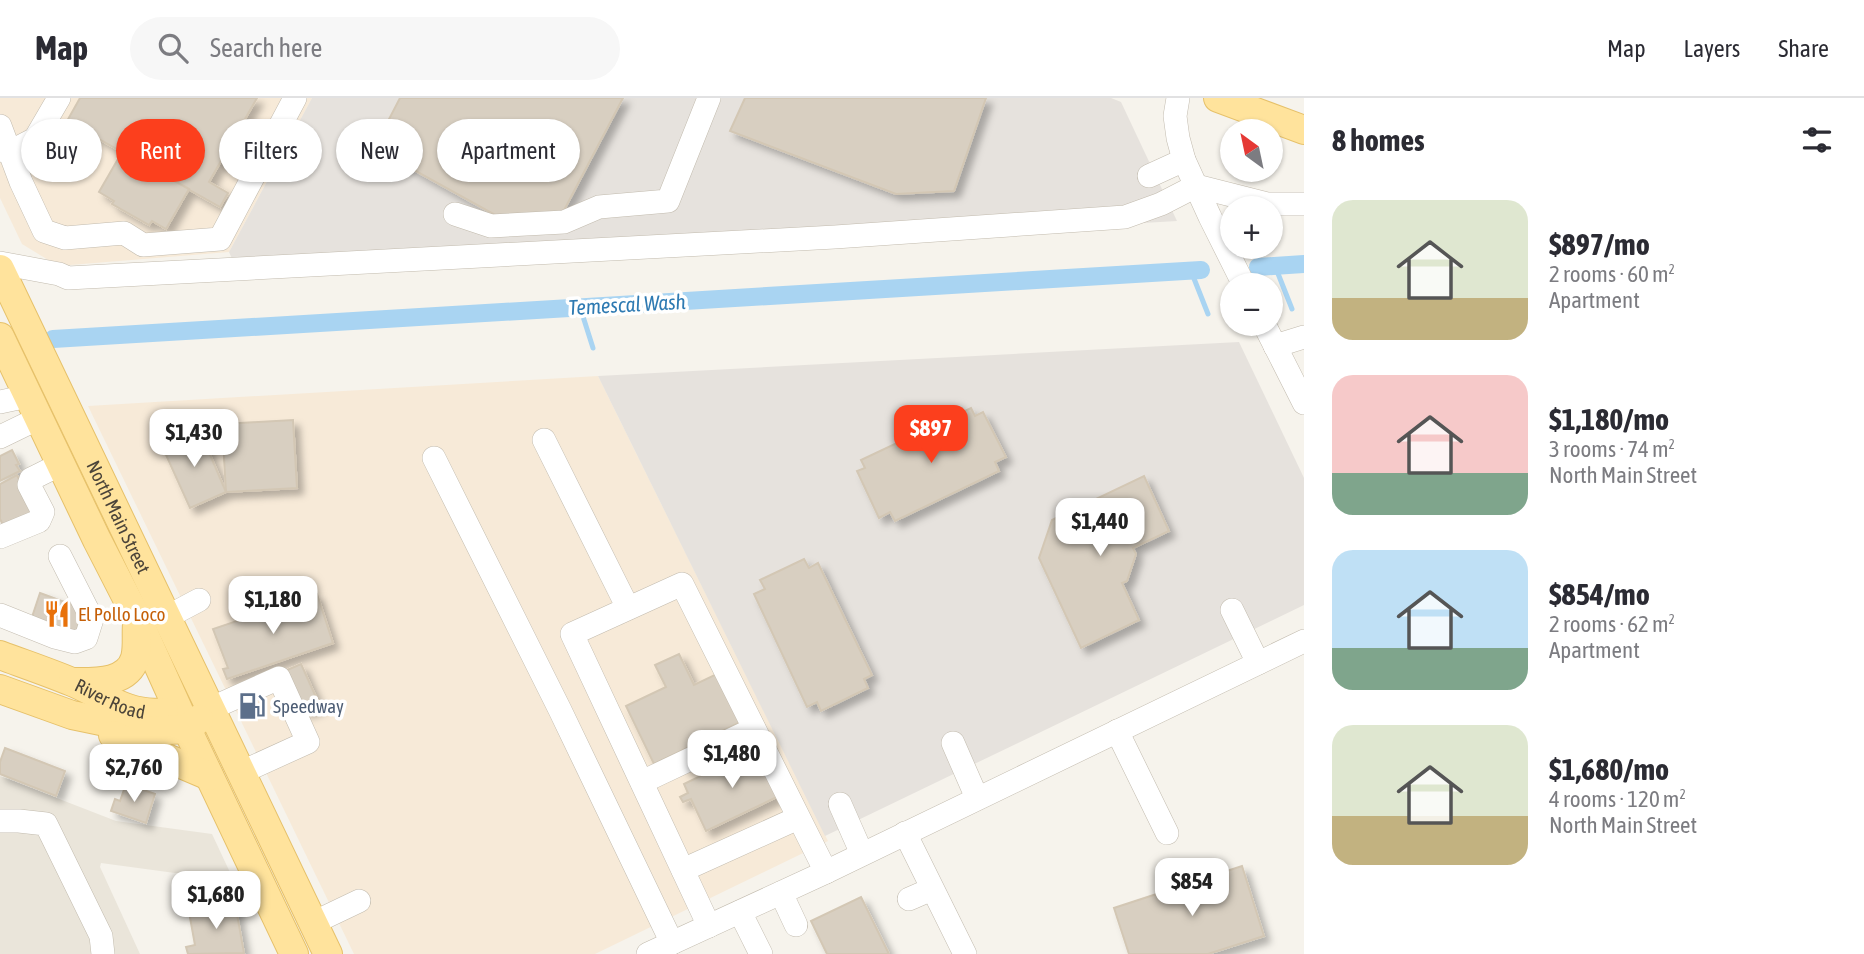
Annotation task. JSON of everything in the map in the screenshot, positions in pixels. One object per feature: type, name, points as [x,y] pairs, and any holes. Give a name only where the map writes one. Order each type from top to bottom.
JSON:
[{"type":"main road","points":[[1218,98],[1304,130]]},
{"type":"main road","name":"North Main Street","points":[[0,269],[328,954]]},
{"type":"main road","name":"North Main Street","points":[[0,337],[137,618],[294,954]]},
{"type":"main road","points":[[73,682],[110,681],[124,674],[135,659],[137,618]]},
{"type":"main road","name":"River Road","points":[[0,655],[73,682],[108,701],[140,711],[158,712],[183,719]]},
{"type":"main road","name":"River Road","points":[[0,689],[72,715],[149,731],[212,708]]},
{"type":"main road","points":[[72,715],[209,776]]},
{"type":"street","points":[[3,158],[35,139],[59,98]]},
{"type":"street","points":[[0,126],[3,158],[21,182],[44,231],[65,238],[124,233],[143,245],[220,239],[295,98]]},
{"type":"street","points":[[455,214],[491,226],[564,222],[598,206],[668,201],[709,98]]},
{"type":"street","points":[[1178,98],[1175,116],[1184,160],[1238,273]]},
{"type":"street","points":[[1149,176],[1184,160]]},
{"type":"street","points":[[0,263],[68,278],[835,237],[1125,217],[1196,187],[1267,204],[1304,204]]},
{"type":"street","points":[[1270,336],[1304,403]]},
{"type":"street","points":[[1275,346],[1304,337]]},
{"type":"street","points":[[0,402],[33,405]]},
{"type":"street","points":[[0,437],[33,405]]},
{"type":"street","points":[[544,440],[628,608]]},
{"type":"street","points":[[434,458],[672,943]]},
{"type":"street","points":[[0,537],[39,521],[43,512],[29,485],[31,478],[61,464]]},
{"type":"street","points":[[0,615],[55,637],[75,642],[86,638],[92,619],[60,556]]},
{"type":"street","points":[[709,926],[572,634],[628,608],[682,584],[826,872]]},
{"type":"street","points":[[167,617],[199,600]]},
{"type":"street","points":[[1232,610],[1258,663]]},
{"type":"street","points":[[648,954],[826,872],[1304,641]]},
{"type":"street","points":[[212,708],[279,678],[308,742],[242,772]]},
{"type":"street","points":[[642,782],[754,729]]},
{"type":"street","points":[[1117,731],[1167,833]]},
{"type":"street","points":[[953,743],[977,798]]},
{"type":"street","points":[[840,804],[862,854]]},
{"type":"street","points":[[683,870],[798,818]]},
{"type":"street","points":[[0,821],[46,824],[101,936],[103,954]]},
{"type":"street","points":[[905,833],[965,954]]},
{"type":"street","points":[[909,899],[932,889]]},
{"type":"street","points":[[781,893],[796,925]]},
{"type":"street","points":[[313,923],[359,901]]},
{"type":"street","points":[[740,912],[761,954]]},
{"type":"shaded area","points":[[0,98],[312,98],[301,119],[219,119],[219,182],[267,182],[229,252],[58,266],[22,244],[0,198]]},
{"type":"shaded area","points":[[312,98],[1111,98],[1121,102],[1177,221],[240,276],[229,252],[267,182],[322,182],[322,119],[301,119]]},
{"type":"shaded area","points":[[1239,342],[1304,478],[1304,605],[825,836],[598,376]]},
{"type":"shaded area","points":[[598,376],[828,841],[595,954],[354,954],[88,406]]},
{"type":"shaded area","points":[[0,776],[116,821],[212,834],[234,881],[101,863],[100,867],[140,954],[0,954]]},
{"type":"building","points":[[80,98],[257,98],[245,119],[219,119],[219,164],[209,182],[228,193],[220,207],[176,182],[205,182],[205,119],[116,119],[116,149],[102,141],[102,119],[68,119]]},
{"type":"building","points":[[400,98],[623,98],[580,180],[580,119],[437,119],[437,182],[579,182],[562,214],[506,221],[423,175],[423,119],[389,119]]},
{"type":"building","points":[[745,98],[986,98],[954,191],[896,194],[730,131]]},
{"type":"building","points":[[116,162],[116,182],[176,182],[189,189],[166,229],[152,221],[149,225],[112,204],[114,201],[99,192]]},
{"type":"building","points":[[971,408],[975,416],[983,412],[1006,457],[995,462],[999,471],[895,521],[890,512],[879,518],[857,471],[865,468],[861,460]]},
{"type":"building","points":[[293,420],[297,488],[226,492],[222,424]]},
{"type":"building","points":[[199,429],[226,492],[190,508],[162,446]]},
{"type":"building","points":[[12,450],[20,471],[0,481],[0,456]]},
{"type":"building","points":[[17,475],[36,514],[5,529],[0,519],[0,484]]},
{"type":"building","points":[[1144,476],[1169,531],[1133,548],[1136,554],[1127,581],[1122,583],[1139,620],[1081,648],[1039,558],[1052,520]]},
{"type":"building","points":[[804,559],[809,568],[818,563],[872,675],[864,679],[868,688],[821,711],[817,702],[807,707],[754,594],[765,589],[760,580]]},
{"type":"building","name":"El Pollo Loco","points":[[40,593],[84,609],[75,635],[31,620]]},
{"type":"building","points":[[317,594],[333,643],[227,679],[223,669],[228,668],[213,629]]},
{"type":"building","points":[[679,654],[694,685],[721,672],[745,720],[654,764],[626,706],[666,687],[655,665]]},
{"type":"building","points":[[301,664],[320,706],[305,712],[287,670]]},
{"type":"building","points":[[5,748],[65,771],[56,796],[0,774],[0,762]]},
{"type":"building","points":[[758,748],[781,795],[706,831],[691,799],[683,802],[680,797],[688,793],[684,784]]},
{"type":"building","points":[[126,784],[155,794],[146,823],[111,811],[115,799],[120,801]]},
{"type":"building","points":[[1242,866],[1264,936],[1208,954],[1129,954],[1114,908]]},
{"type":"building","points":[[861,897],[889,954],[827,954],[811,921]]},
{"type":"building","points":[[235,903],[244,953],[188,954],[186,947],[195,945],[189,912]]},
{"type":"waterway","name":"Temescal Wash","points":[[1258,267],[1304,264]]},
{"type":"waterway","points":[[1275,266],[1292,309]]},
{"type":"waterway","name":"Temescal Wash","points":[[53,339],[1201,270]]},
{"type":"waterway","points":[[1191,271],[1208,314]]},
{"type":"waterway","points":[[580,307],[593,348]]},
{"type":"place","name":"El Pollo Loco","points":[[57,614]]},
{"type":"place","name":"Speedway","points":[[252,706]]}]
